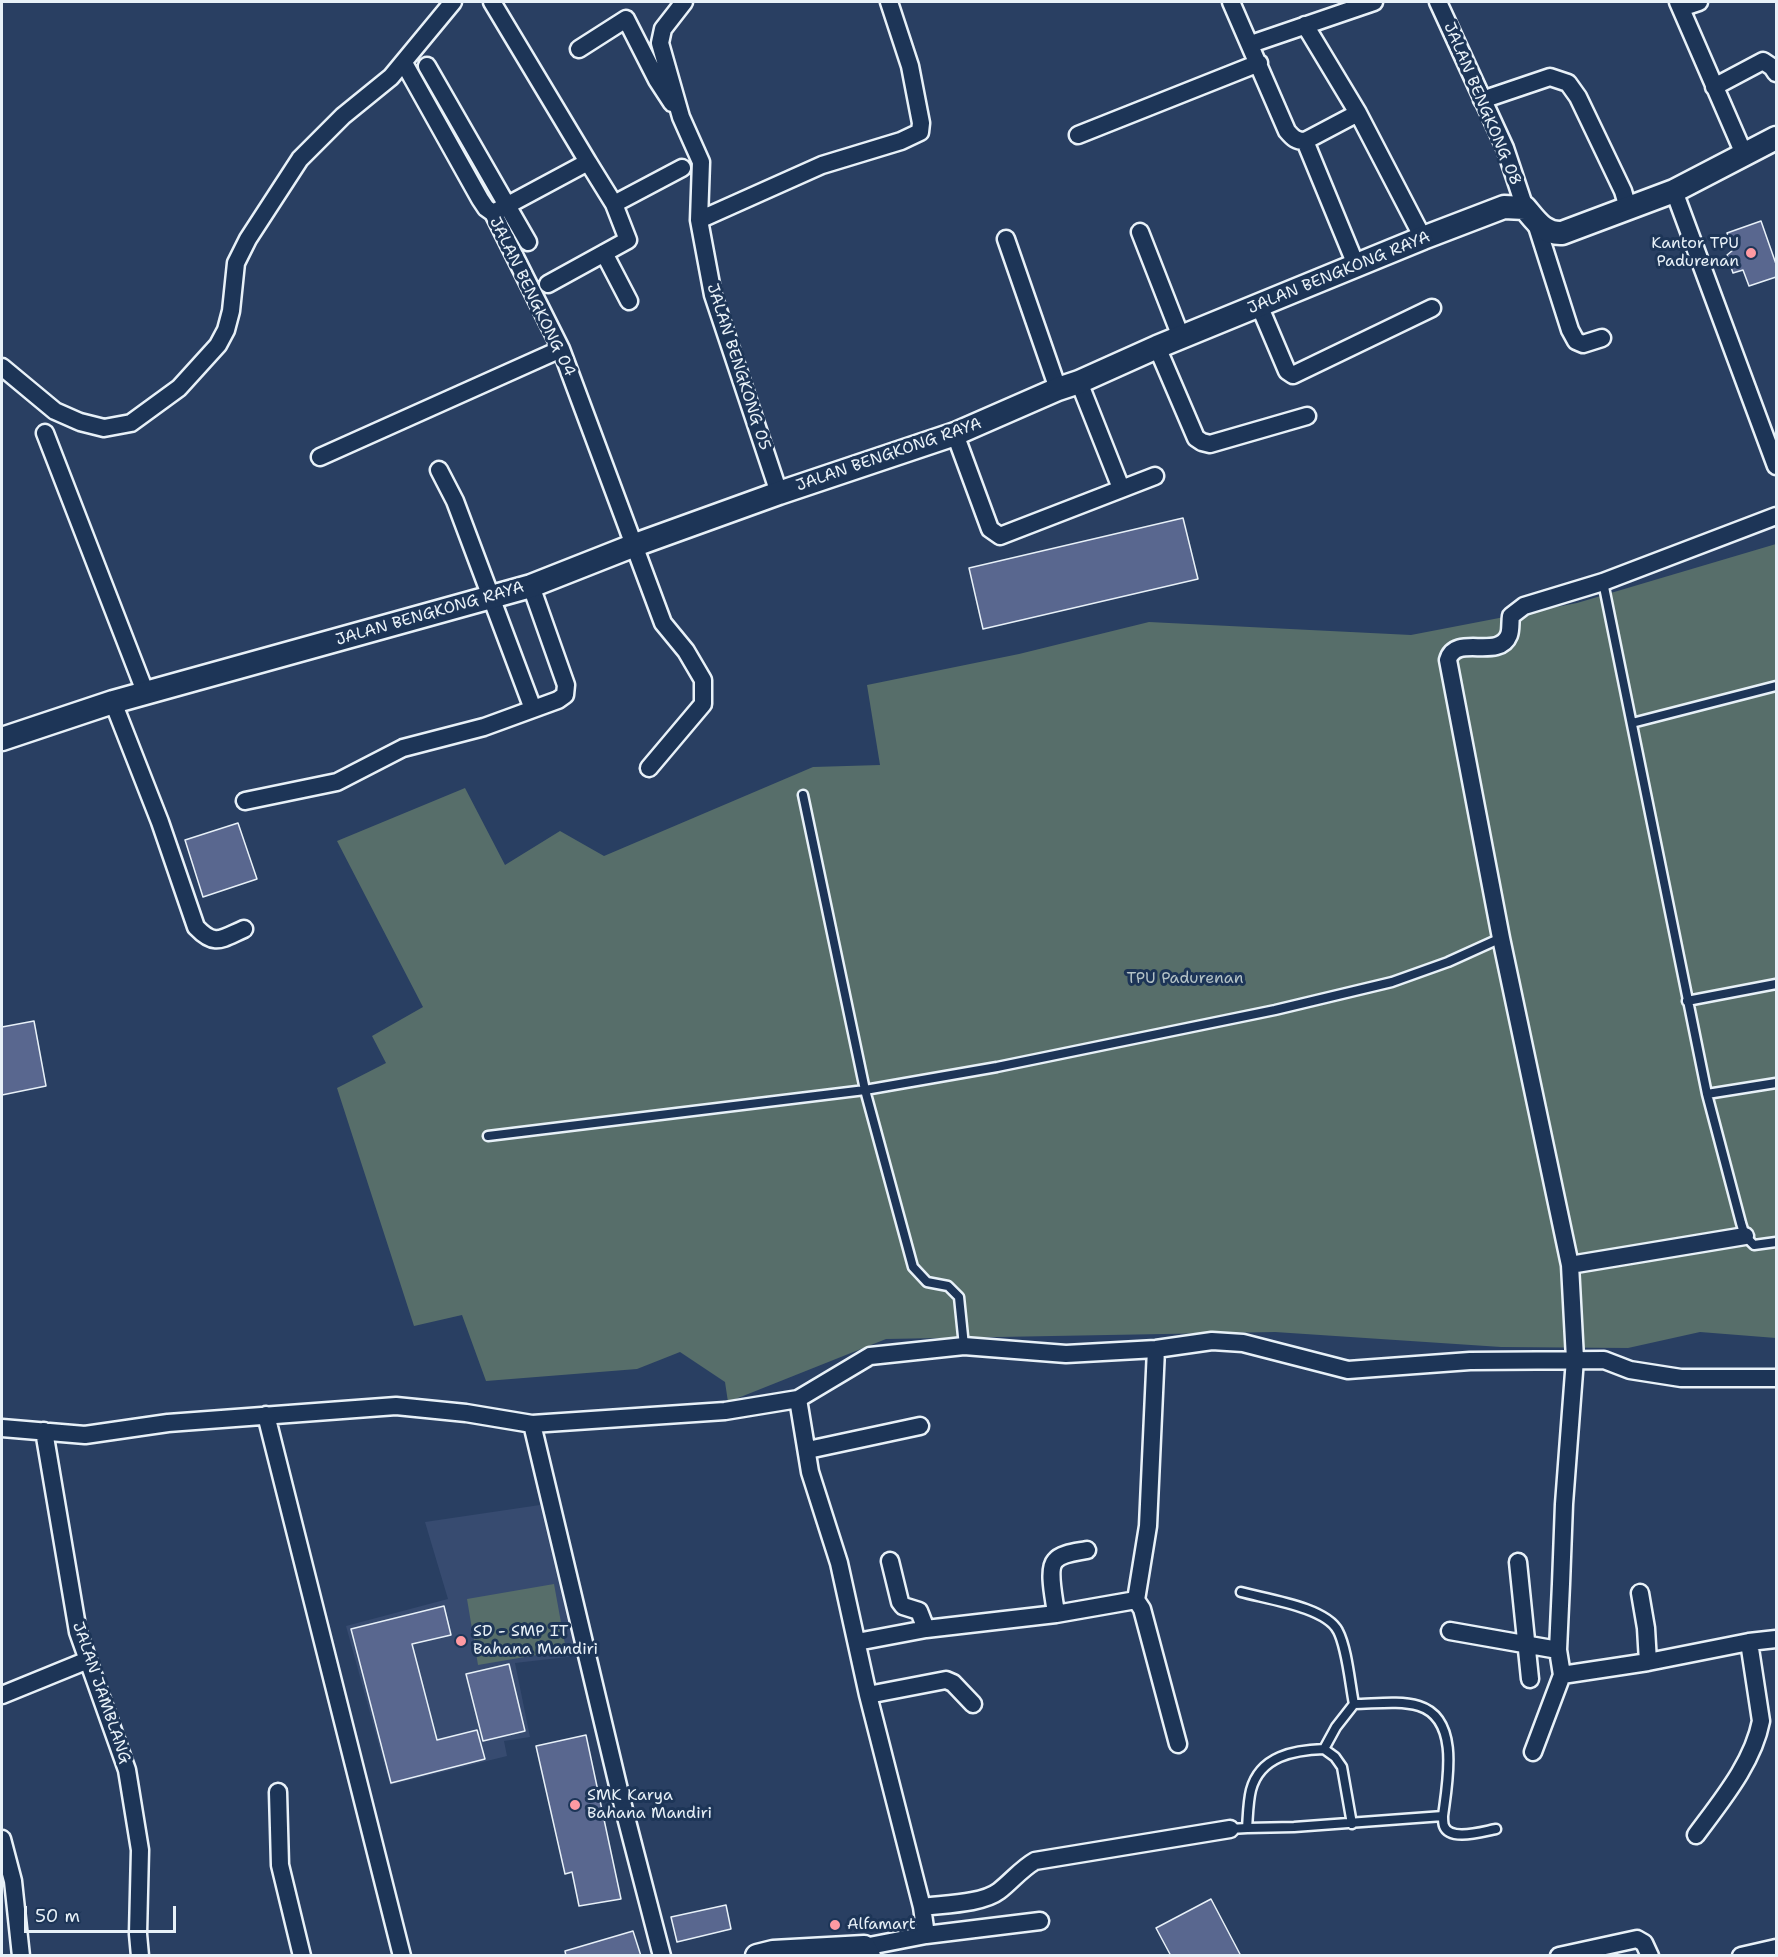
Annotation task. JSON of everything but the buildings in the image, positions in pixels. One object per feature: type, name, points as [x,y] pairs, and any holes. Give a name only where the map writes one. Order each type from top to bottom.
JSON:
[{"type":"street","points":[[2,367],[55,411],[80,422],[104,428],[131,423],[179,387],[218,345],[226,330],[231,311],[232,284],[236,263],[248,239],[300,159],[343,116],[391,77],[453,2]]},
{"type":"street","points":[[492,2],[614,204],[628,240],[548,284]]},
{"type":"street","name":"JALAN BENGKONG 05","points":[[684,2],[663,28],[660,43],[681,117],[701,162],[699,220],[713,295],[779,493]]},
{"type":"street","points":[[699,220],[822,165],[901,141],[920,132],[921,123],[910,66],[889,2]]},
{"type":"street","points":[[1231,2],[1287,131],[1297,141],[1305,141],[1358,113]]},
{"type":"street","points":[[1251,44],[1374,2]]},
{"type":"street","name":"JALAN BENGKONG 08","points":[[1438,2],[1505,148],[1570,330],[1576,341],[1583,344],[1602,338]]},
{"type":"street","points":[[1699,2],[1680,5],[1744,154]]},
{"type":"street","points":[[579,49],[626,19],[657,80],[681,117]]},
{"type":"street","points":[[1305,26],[1358,113],[1423,238]]},
{"type":"street","points":[[1714,87],[1763,61],[1776,73]]},
{"type":"street","name":"JALAN BENGKONG 04","points":[[404,63],[480,199],[486,208],[500,210],[561,349],[663,623],[686,651],[703,680],[703,704],[649,768]]},
{"type":"street","points":[[1078,135],[1259,63]]},
{"type":"street","points":[[427,66],[500,210],[528,242]]},
{"type":"street","points":[[1482,100],[1550,77],[1568,84],[1578,97],[1623,190],[1628,208]]},
{"type":"street","points":[[1530,214],[1539,225],[1552,234],[1562,233],[1674,191],[1776,138]]},
{"type":"street","points":[[1305,141],[1356,265]]},
{"type":"street","points":[[500,210],[588,162]]},
{"type":"street","points":[[614,204],[682,168]]},
{"type":"street","points":[[1674,191],[1776,466]]},
{"type":"street","name":"JALAN BENGKONG RAYA","points":[[2,739],[113,702],[531,585],[779,493],[955,434],[1181,337],[1504,207],[1530,214]]},
{"type":"street","points":[[1140,232],[1181,337]]},
{"type":"street","points":[[1006,238],[1069,386],[1121,488]]},
{"type":"street","points":[[604,253],[629,301]]},
{"type":"street","points":[[1259,305],[1287,371],[1293,375],[1431,308]]},
{"type":"street","points":[[1157,347],[1196,438],[1202,442],[1210,444],[1307,416]]},
{"type":"street","points":[[320,457],[561,349]]},
{"type":"street","points":[[45,433],[146,694]]},
{"type":"street","points":[[955,434],[990,529],[1000,536],[1155,476]]},
{"type":"street","points":[[439,470],[455,501],[533,709]]},
{"type":"street","points":[[1533,1752],[1562,1675],[1558,1650],[1564,1504],[1575,1359],[1570,1265],[1501,938],[1448,660],[1450,653],[1456,649],[1496,647],[1509,636],[1511,616],[1517,610],[1603,582],[1776,516]]},
{"type":"street","points":[[245,801],[337,782],[403,748],[484,727],[558,700],[565,695],[566,686],[531,585]]},
{"type":"street","points":[[113,702],[160,822],[196,927],[207,938],[219,940],[244,929]]},
{"type":"street","points":[[1570,1265],[1745,1236]]},
{"type":"street","points":[[2,1428],[85,1435],[168,1423],[396,1406],[466,1413],[532,1424],[725,1411],[798,1399],[870,1356],[964,1346],[1066,1354],[1156,1349],[1212,1341],[1243,1343],[1348,1371],[1470,1361],[1575,1359],[1604,1360],[1630,1370],[1681,1378],[1776,1378]]},
{"type":"street","points":[[1156,1349],[1148,1526],[1136,1600],[1142,1609],[1178,1744]]},
{"type":"street","points":[[798,1399],[810,1472],[838,1563],[868,1695],[922,1907],[926,1935]]},
{"type":"street","points":[[266,1415],[402,1956]]},
{"type":"street","points":[[532,1424],[621,1798],[663,1956]]},
{"type":"street","points":[[808,1450],[920,1426]]},
{"type":"street","name":"JALAN JAMBLANG","points":[[44,1431],[78,1632],[127,1770],[140,1850],[138,1934],[140,1956]]},
{"type":"street","points":[[1056,1614],[1051,1572],[1054,1561],[1062,1556],[1087,1550]]},
{"type":"street","points":[[890,1561],[900,1602],[903,1606],[919,1611],[926,1629]]},
{"type":"street","points":[[1518,1562],[1530,1679]]},
{"type":"street","points":[[1640,1593],[1646,1628],[1648,1662]]},
{"type":"street","points":[[856,1642],[926,1629],[1056,1614],[1136,1600]]},
{"type":"street","points":[[1450,1631],[1558,1650]]},
{"type":"street","points":[[1562,1675],[1776,1639]]},
{"type":"street","points":[[1696,1834],[1744,1765],[1760,1730],[1761,1720],[1749,1642]]},
{"type":"street","points":[[2,1695],[88,1660]]},
{"type":"street","points":[[868,1695],[946,1680],[953,1683],[973,1704]]},
{"type":"street","points":[[278,1792],[280,1865],[302,1956]]},
{"type":"street","points":[[922,1907],[982,1899],[998,1892],[1021,1869],[1035,1861],[1239,1829]]},
{"type":"street","points":[[2,1839],[13,1881],[21,1956]]},
{"type":"street","points":[[757,1956],[773,1952],[866,1951],[926,1935],[1040,1921]]},
{"type":"street","points":[[1559,1956],[1637,1939],[1644,1943],[1650,1956]]},
{"type":"street","points":[[1741,1956],[1776,1948]]},
{"type":"lane","points":[[1603,582],[1707,1094],[1745,1236],[1754,1245],[1776,1242]]},
{"type":"lane","points":[[1632,723],[1776,686]]},
{"type":"lane","points":[[803,795],[865,1090],[914,1267],[927,1282],[948,1286],[959,1297],[964,1346]]},
{"type":"lane","points":[[488,1136],[865,1090],[997,1067],[1275,1010],[1392,982],[1448,962],[1501,938]]},
{"type":"lane","points":[[1687,1001],[1776,984]]},
{"type":"lane","points":[[1707,1094],[1776,1083]]},
{"type":"lane","points":[[1241,1593],[1309,1611],[1324,1617],[1339,1632],[1354,1704],[1336,1727],[1324,1749]]},
{"type":"lane","points":[[1354,1704],[1407,1704],[1421,1706],[1435,1715],[1443,1726],[1448,1746],[1444,1827],[1449,1833],[1457,1835],[1496,1829]]},
{"type":"lane","points":[[1353,1824],[1342,1767],[1335,1756],[1324,1749],[1299,1750],[1270,1760],[1255,1780],[1239,1829],[1353,1824],[1443,1816]]},
{"type":"shaded area","name":"SD - SMP IT Bahana Mandiri","points":[[540,1505],[576,1656],[515,1663],[530,1737],[504,1741],[507,1756],[390,1785],[346,1626],[448,1599],[425,1522]]},
{"type":"green space","name":"TPU Padurenan","points":[[1776,544],[1776,1338],[1700,1332],[1628,1348],[1501,1347],[1275,1332],[886,1339],[728,1402],[725,1382],[680,1352],[637,1369],[486,1381],[462,1315],[414,1326],[337,1088],[386,1063],[372,1036],[423,1007],[337,841],[465,788],[505,865],[560,831],[604,856],[813,767],[880,765],[867,685],[1019,654],[1149,622],[1411,635],[1577,603]]},
{"type":"green space","points":[[554,1584],[566,1650],[478,1665],[467,1599]]},
{"type":"place","name":"Kantor TPU Padurenan","points":[[1751,253]]},
{"type":"place","name":"SD - SMP IT Bahana Mandiri","points":[[461,1641]]},
{"type":"place","name":"SMK Karya Bahana Mandiri","points":[[575,1805]]},
{"type":"place","name":"Alfamart","points":[[835,1925]]}]
